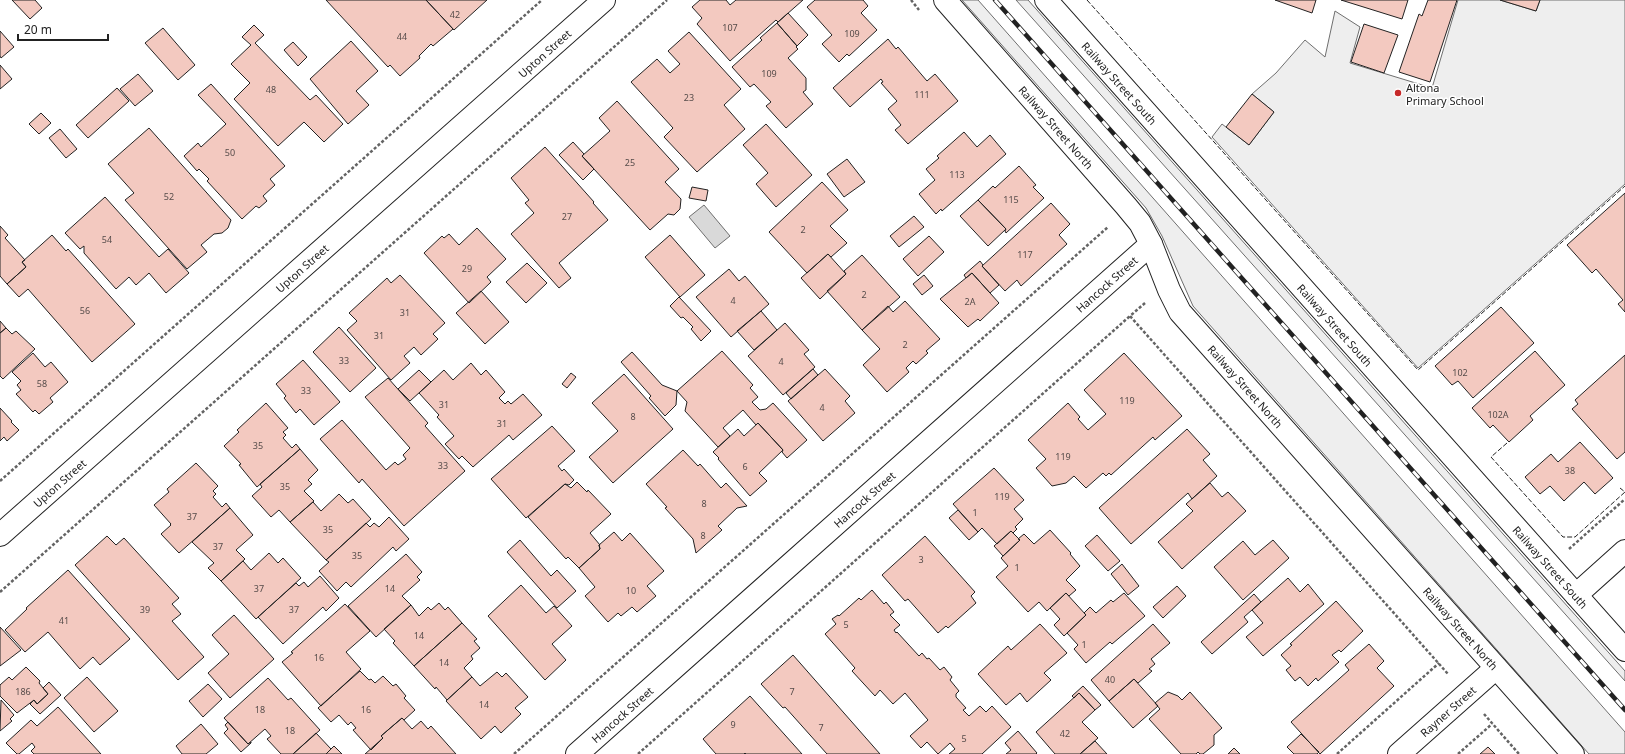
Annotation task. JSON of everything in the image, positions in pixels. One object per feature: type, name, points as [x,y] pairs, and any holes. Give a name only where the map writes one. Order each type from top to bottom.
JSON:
[{"type":"street","name":"Upton Street","points":[[0,535],[604,0]]},
{"type":"street","name":"Railway Street North","points":[[945,0],[1140,223],[1151,244],[1169,290],[1180,312],[1573,754]]},
{"type":"street","name":"Railway Street South","points":[[1046,0],[1625,650]]},
{"type":"street","name":"Hancock Street","points":[[577,754],[1151,244]]},
{"type":"street","points":[[1576,595],[1625,551]]},
{"type":"street","name":"Rayner Street","points":[[1399,754],[1496,668]]},
{"type":"path","points":[[0,481],[542,0]]},
{"type":"path","points":[[0,592],[667,0]]},
{"type":"path","points":[[514,754],[1110,225]]},
{"type":"path","points":[[638,754],[1130,316]]},
{"type":"path","points":[[1337,754],[1439,663]]},
{"type":"path","points":[[1458,754],[1492,724]]},
{"type":"shaded area","points":[[962,0],[978,0],[1625,732],[1625,754],[1589,754],[1193,306],[1162,236],[1146,208]]},
{"type":"shaded area","points":[[1016,0],[1028,0],[1625,671],[1625,681]]},
{"type":"shaded area","name":"Altona Primary School","points":[[1458,0],[1500,0],[1536,11],[1540,0],[1625,0],[1625,184],[1418,368],[1212,137],[1222,124],[1249,145],[1274,112],[1252,94],[1276,73],[1305,40],[1325,57],[1335,11],[1360,27],[1350,63],[1432,88]]},
{"type":"shaded area","points":[[704,205],[730,236],[715,248],[689,217]]},
{"type":"building","points":[[12,0],[35,0],[42,8],[30,19]]},
{"type":"building","points":[[326,0],[426,0],[453,29],[433,46],[431,44],[419,56],[420,58],[400,76],[390,65],[388,67]]},
{"type":"building","points":[[426,0],[487,0],[454,30]]},
{"type":"building","points":[[700,0],[726,0],[730,5],[736,0],[803,0],[778,22],[776,20],[730,61],[697,24],[702,18],[692,7]]},
{"type":"building","points":[[815,0],[863,0],[868,6],[861,13],[877,30],[849,56],[847,54],[839,62],[822,44],[832,35],[807,7]]},
{"type":"building","points":[[1275,0],[1316,0],[1312,13]]},
{"type":"building","points":[[1341,0],[1408,0],[1402,19]]},
{"type":"building","points":[[1428,0],[1457,0],[1430,82],[1399,72],[1419,14],[1422,16]]},
{"type":"building","points":[[1500,0],[1540,0],[1536,11]]},
{"type":"building","points":[[788,13],[808,35],[797,46],[777,23]]},
{"type":"building","points":[[777,23],[797,46],[796,47],[798,49],[788,58],[806,78],[806,90],[803,92],[813,104],[786,128],[766,106],[771,102],[754,84],[750,87],[732,67],[762,40],[760,38]]},
{"type":"building","points":[[1364,24],[1398,35],[1384,73],[1351,62]]},
{"type":"building","points":[[254,25],[264,35],[255,43],[310,100],[316,95],[343,124],[324,142],[304,122],[278,146],[234,99],[250,83],[231,64],[251,45],[242,37]]},
{"type":"building","points":[[163,28],[195,65],[178,80],[145,43]]},
{"type":"building","points":[[0,31],[14,47],[1,58],[0,56]]},
{"type":"building","points":[[689,32],[741,89],[724,105],[745,129],[697,172],[664,137],[673,128],[631,82],[657,59],[670,73],[680,64],[668,51]]},
{"type":"building","points":[[888,39],[896,49],[898,47],[927,81],[935,74],[958,101],[908,144],[895,130],[901,125],[888,109],[897,101],[881,83],[883,82],[881,79],[850,107],[833,88]]},
{"type":"building","points":[[351,41],[378,71],[356,91],[369,105],[348,124],[310,79]]},
{"type":"building","points":[[293,42],[307,57],[298,66],[284,50]]},
{"type":"building","points":[[0,65],[12,79],[0,89]]},
{"type":"building","points":[[138,74],[153,91],[135,106],[120,89]]},
{"type":"building","points":[[211,84],[285,166],[270,179],[275,185],[263,196],[267,201],[259,208],[256,206],[242,219],[207,181],[209,179],[199,169],[197,171],[184,156],[198,143],[201,147],[226,124],[198,95]]},
{"type":"building","points":[[117,88],[129,101],[88,138],[76,125]]},
{"type":"building","points":[[1252,94],[1274,112],[1249,145],[1226,127]]},
{"type":"building","points":[[617,101],[679,169],[665,182],[681,199],[680,209],[674,215],[668,214],[650,230],[582,156],[610,131],[599,118]]},
{"type":"building","points":[[41,113],[51,123],[39,134],[29,124]]},
{"type":"building","points":[[766,124],[812,175],[776,207],[756,184],[768,173],[743,145]]},
{"type":"building","points":[[149,128],[231,220],[228,228],[222,233],[214,234],[201,245],[207,252],[187,269],[125,200],[134,193],[108,164]]},
{"type":"building","points":[[60,129],[77,149],[66,158],[49,138]]},
{"type":"building","points":[[964,132],[977,147],[990,135],[1006,154],[942,211],[941,209],[936,214],[919,194],[935,180],[926,169],[939,158],[937,156]]},
{"type":"building","points":[[573,142],[584,154],[582,156],[594,169],[583,180],[559,155]]},
{"type":"building","points":[[545,147],[608,220],[559,263],[571,278],[559,288],[511,234],[534,213],[525,203],[529,200],[511,178]]},
{"type":"building","points":[[847,159],[865,182],[844,197],[827,174]]},
{"type":"building","points":[[1019,166],[1036,185],[1033,187],[1044,198],[1006,233],[1006,229],[978,200],[993,186],[995,188]]},
{"type":"building","points":[[822,182],[848,210],[830,226],[847,243],[831,257],[828,254],[807,273],[769,232]]},
{"type":"building","points":[[692,187],[708,190],[706,201],[689,198]]},
{"type":"building","points":[[1625,193],[1625,312],[1618,304],[1623,300],[1596,269],[1592,273],[1567,245]]},
{"type":"building","points":[[105,197],[159,257],[168,249],[189,273],[166,293],[149,273],[136,285],[129,277],[116,289],[84,253],[84,246],[80,249],[65,233]]},
{"type":"building","points":[[978,200],[1006,229],[988,246],[960,216]]},
{"type":"building","points":[[1051,203],[1070,224],[1059,235],[1067,244],[1021,286],[1017,280],[1005,291],[982,266]]},
{"type":"building","points":[[914,216],[924,227],[899,247],[890,236]]},
{"type":"building","points":[[0,226],[8,235],[5,238],[25,260],[22,262],[26,267],[7,284],[0,276]]},
{"type":"building","points":[[477,228],[506,259],[487,277],[491,282],[469,303],[424,253],[442,236],[444,238],[449,234],[459,245]]},
{"type":"building","points":[[52,235],[66,251],[68,249],[135,324],[92,362],[28,289],[19,297],[7,284],[26,267],[22,262]]},
{"type":"building","points":[[670,235],[705,275],[680,297],[645,257]]},
{"type":"building","points":[[929,236],[944,252],[918,276],[903,259]]},
{"type":"building","points":[[828,254],[846,274],[820,299],[801,278]]},
{"type":"building","points":[[862,255],[900,297],[862,330],[827,291],[846,274],[844,271]]},
{"type":"building","points":[[980,261],[983,265],[982,266],[999,285],[990,293],[972,273],[966,278],[964,275]]},
{"type":"building","points":[[527,263],[547,283],[526,303],[506,282]]},
{"type":"building","points":[[729,269],[739,281],[745,276],[769,304],[731,337],[696,297]]},
{"type":"building","points":[[972,273],[999,303],[980,321],[978,319],[968,327],[940,299]]},
{"type":"building","points":[[400,275],[445,323],[433,334],[438,339],[421,355],[414,347],[404,356],[410,363],[391,380],[347,330],[357,321],[349,313],[387,278],[391,283]]},
{"type":"building","points":[[924,275],[933,286],[922,295],[913,284]]},
{"type":"building","points":[[481,291],[509,322],[485,344],[456,313]]},
{"type":"building","points":[[679,297],[711,331],[701,341],[691,329],[693,327],[683,317],[681,318],[670,306]]},
{"type":"building","points":[[905,301],[940,339],[926,351],[928,353],[916,364],[913,361],[906,368],[909,372],[887,392],[863,365],[880,349],[862,330],[888,306],[893,312]]},
{"type":"building","points":[[1501,307],[1534,343],[1473,398],[1458,381],[1452,385],[1435,366]]},
{"type":"building","points":[[761,311],[777,330],[754,350],[737,331]]},
{"type":"building","points":[[0,321],[6,328],[0,333]]},
{"type":"building","points":[[785,323],[809,350],[804,354],[815,367],[783,395],[748,356]]},
{"type":"building","points":[[339,327],[376,368],[350,392],[313,352]]},
{"type":"building","points":[[6,328],[12,334],[16,331],[35,349],[3,379],[0,376],[0,333]]},
{"type":"building","points":[[722,351],[753,385],[750,388],[758,397],[752,402],[760,410],[766,409],[773,403],[807,440],[787,458],[782,452],[783,450],[758,423],[756,425],[743,410],[723,428],[730,436],[718,447],[685,411],[687,402],[677,391]]},
{"type":"building","points":[[1535,351],[1565,385],[1530,416],[1533,420],[1509,442],[1493,425],[1490,428],[1472,408]]},
{"type":"building","points":[[632,352],[662,385],[677,391],[676,405],[665,416],[649,398],[651,396],[621,362]]},
{"type":"building","points":[[33,353],[45,367],[51,362],[68,382],[50,398],[53,402],[39,414],[35,410],[33,412],[16,394],[21,390],[17,385],[21,381],[12,372]]},
{"type":"building","points":[[1124,353],[1182,416],[1155,440],[1153,437],[1111,475],[1109,473],[1106,476],[1103,473],[1086,488],[1074,476],[1066,483],[1052,486],[1036,468],[1046,459],[1028,440],[1068,403],[1080,417],[1078,419],[1088,430],[1106,414],[1084,390]]},
{"type":"building","points":[[1625,355],[1625,452],[1617,459],[1572,409],[1578,404],[1575,400]]},
{"type":"building","points":[[303,360],[340,402],[314,425],[300,409],[296,413],[284,398],[286,396],[276,384]]},
{"type":"building","points":[[471,363],[481,375],[486,370],[505,392],[499,398],[505,404],[508,401],[511,404],[523,394],[542,415],[513,440],[509,435],[473,467],[462,456],[459,459],[445,444],[454,436],[437,417],[439,415],[419,393],[444,370],[453,380]]},
{"type":"building","points":[[813,369],[818,375],[791,399],[786,393]]},
{"type":"building","points":[[825,369],[850,396],[845,401],[855,413],[823,441],[788,401]]},
{"type":"building","points":[[419,370],[431,382],[410,401],[398,389]]},
{"type":"building","points":[[571,373],[576,377],[567,388],[562,384]]},
{"type":"building","points":[[624,374],[673,429],[613,483],[589,457],[618,431],[592,403]]},
{"type":"building","points":[[388,378],[428,423],[425,426],[465,471],[404,526],[362,479],[359,483],[320,439],[342,420],[386,470],[395,462],[398,465],[406,459],[403,455],[410,448],[365,397]]},
{"type":"building","points":[[266,403],[288,428],[283,432],[286,435],[283,438],[292,448],[296,444],[300,449],[257,487],[239,465],[241,464],[224,446],[239,432],[237,430]]},
{"type":"building","points":[[0,408],[19,430],[7,441],[4,437],[0,441]]},
{"type":"building","points":[[758,423],[783,450],[759,473],[767,481],[750,496],[713,452],[738,429],[744,436]]},
{"type":"building","points":[[552,426],[575,451],[558,466],[562,471],[564,469],[574,480],[569,485],[565,484],[526,518],[491,479]]},
{"type":"building","points":[[1187,429],[1210,454],[1203,460],[1217,476],[1192,499],[1188,493],[1131,544],[1099,508]]},
{"type":"building","points":[[1580,442],[1613,478],[1595,494],[1584,482],[1564,501],[1550,486],[1540,494],[1525,477],[1551,454],[1558,462]]},
{"type":"building","points":[[300,449],[318,470],[308,480],[312,484],[304,491],[314,501],[290,522],[279,510],[271,517],[252,496],[262,487],[260,484]]},
{"type":"building","points":[[683,450],[698,466],[700,464],[721,488],[726,483],[747,506],[737,508],[718,526],[722,530],[696,553],[693,539],[646,484]]},
{"type":"building","points":[[196,463],[218,486],[213,491],[216,494],[213,497],[222,507],[226,503],[230,508],[179,553],[161,534],[171,524],[154,505],[169,492],[167,489]]},
{"type":"building","points":[[994,468],[1024,500],[1014,509],[1023,519],[1015,527],[1017,529],[1013,533],[1011,531],[997,544],[982,528],[978,532],[953,504]]},
{"type":"building","points":[[577,482],[587,492],[588,490],[611,514],[590,533],[600,545],[600,549],[579,568],[568,557],[566,559],[528,517],[565,484],[571,488]]},
{"type":"building","points":[[1210,483],[1222,497],[1228,492],[1246,511],[1182,569],[1158,542],[1193,511],[1186,504]]},
{"type":"building","points":[[339,494],[348,503],[353,499],[371,519],[326,560],[290,522],[313,502],[321,511]]},
{"type":"building","points":[[230,508],[253,535],[236,550],[245,559],[221,581],[208,568],[214,563],[192,542]]},
{"type":"building","points":[[958,510],[978,532],[969,540],[949,518]]},
{"type":"building","points":[[389,517],[409,539],[396,551],[393,547],[351,587],[346,582],[337,591],[319,571],[329,562],[326,560],[366,523],[370,527],[374,523],[379,527]]},
{"type":"building","points":[[1050,530],[1071,553],[1070,554],[1080,566],[1066,580],[1076,590],[1069,596],[1066,593],[1047,611],[1039,602],[1028,612],[996,577],[1008,566],[1001,558],[1020,540],[1018,539],[1024,534],[1034,544]]},
{"type":"building","points":[[1011,531],[1020,540],[1003,556],[994,546]]},
{"type":"building","points":[[614,532],[622,541],[630,533],[664,571],[647,586],[656,596],[637,612],[632,607],[621,616],[618,613],[608,622],[585,596],[595,587],[579,568],[600,549],[599,545]]},
{"type":"building","points":[[1097,535],[1120,561],[1108,571],[1085,546]]},
{"type":"building","points":[[107,536],[116,545],[124,538],[179,598],[172,604],[181,614],[172,621],[204,657],[178,680],[75,565]]},
{"type":"building","points":[[925,536],[975,592],[971,596],[976,603],[948,628],[946,626],[938,633],[908,599],[905,601],[882,575]]},
{"type":"building","points":[[520,540],[551,576],[557,570],[576,591],[557,608],[507,552]]},
{"type":"building","points":[[1273,540],[1289,558],[1243,600],[1214,567],[1243,541],[1255,555]]},
{"type":"building","points":[[269,553],[278,563],[283,558],[301,578],[256,619],[221,581],[243,561],[251,570]]},
{"type":"building","points":[[406,554],[422,572],[417,577],[420,580],[402,596],[411,605],[376,637],[348,606]]},
{"type":"building","points":[[1122,564],[1139,586],[1128,595],[1111,574]]},
{"type":"building","points":[[68,570],[130,639],[100,665],[93,657],[80,669],[48,632],[25,652],[5,630],[27,609],[26,608]]},
{"type":"building","points":[[320,576],[339,598],[326,611],[323,607],[283,644],[258,617],[296,583],[299,586],[304,582],[308,587]]},
{"type":"building","points":[[1288,578],[1300,592],[1308,584],[1324,604],[1263,656],[1246,637],[1263,623],[1252,610]]},
{"type":"building","points":[[521,585],[546,613],[554,606],[572,626],[552,644],[566,660],[545,680],[488,616]]},
{"type":"building","points":[[1177,586],[1186,596],[1163,618],[1153,607]]},
{"type":"building","points":[[872,590],[884,604],[886,602],[894,612],[890,615],[900,625],[894,630],[896,633],[897,632],[919,656],[922,653],[940,670],[944,667],[952,677],[950,680],[959,691],[956,694],[956,697],[966,708],[963,710],[969,716],[980,706],[986,712],[992,706],[1011,727],[982,754],[949,754],[955,749],[950,743],[938,754],[927,742],[921,748],[910,736],[928,720],[905,693],[893,704],[880,690],[875,696],[852,671],[855,668],[825,634],[836,624],[832,619],[838,615],[839,616],[859,598],[861,600]]},
{"type":"building","points":[[1066,593],[1086,615],[1064,636],[1054,625],[1060,619],[1050,608]]},
{"type":"building","points":[[1124,593],[1145,616],[1112,644],[1110,642],[1086,663],[1074,649],[1078,645],[1067,633],[1086,615],[1084,613],[1090,607],[1096,613],[1111,600],[1113,602]]},
{"type":"building","points":[[1254,594],[1261,602],[1244,617],[1248,622],[1212,654],[1201,642]]},
{"type":"building","points":[[1336,601],[1363,631],[1341,652],[1339,650],[1332,655],[1339,662],[1318,681],[1316,678],[1308,686],[1300,677],[1295,681],[1286,670],[1291,666],[1281,655],[1292,645],[1290,644]]},
{"type":"building","points":[[439,603],[445,610],[448,607],[462,623],[414,666],[393,643],[395,641],[384,629],[411,605],[419,616],[428,607],[431,610]]},
{"type":"building","points":[[345,604],[370,631],[346,652],[361,669],[321,706],[282,662],[293,653],[291,652]]},
{"type":"building","points":[[234,615],[274,659],[230,698],[208,673],[229,654],[212,635]]},
{"type":"building","points":[[462,623],[477,639],[474,641],[480,648],[471,656],[473,659],[464,668],[472,677],[447,700],[414,666]]},
{"type":"building","points":[[1040,624],[1067,653],[1044,673],[1051,680],[1027,702],[1020,693],[1006,705],[978,674],[1008,646],[1011,650]]},
{"type":"building","points":[[1153,624],[1170,643],[1151,659],[1155,664],[1149,669],[1152,671],[1138,683],[1134,679],[1109,701],[1091,680]]},
{"type":"building","points":[[0,627],[21,650],[0,666]]},
{"type":"building","points":[[1369,644],[1384,661],[1377,668],[1394,686],[1320,754],[1291,722],[1349,670],[1345,665]]},
{"type":"building","points":[[793,655],[880,754],[827,754],[785,707],[783,708],[761,684]]},
{"type":"building","points":[[26,667],[40,681],[39,683],[48,694],[37,704],[34,700],[17,713],[0,696],[0,685],[9,677],[12,680]]},
{"type":"building","points":[[360,671],[369,680],[371,679],[375,683],[383,676],[393,686],[396,684],[406,696],[404,698],[415,710],[404,720],[402,718],[381,736],[383,738],[371,750],[353,730],[356,728],[351,722],[348,725],[339,715],[331,722],[318,708]]},
{"type":"building","points":[[497,672],[502,677],[506,673],[528,697],[515,708],[521,714],[501,733],[495,726],[481,739],[446,701],[472,677],[480,686]]},
{"type":"building","points":[[87,677],[118,711],[94,732],[64,698]]},
{"type":"building","points":[[268,678],[288,700],[291,698],[320,730],[293,754],[281,754],[267,739],[271,736],[265,729],[248,744],[224,718]]},
{"type":"building","points":[[1134,679],[1158,706],[1133,728],[1109,701]]},
{"type":"building","points":[[49,682],[61,695],[40,714],[30,704],[34,700],[37,704],[48,694],[43,688]]},
{"type":"building","points":[[208,684],[222,699],[203,717],[189,701]]},
{"type":"building","points":[[1083,686],[1101,705],[1095,710],[1079,693],[1074,698],[1072,696]]},
{"type":"building","points":[[1168,692],[1178,696],[1182,700],[1190,692],[1222,728],[1214,735],[1214,745],[1203,754],[1198,752],[1196,754],[1181,754],[1149,719],[1160,709],[1155,703]]},
{"type":"building","points":[[1079,693],[1095,710],[1082,722],[1098,738],[1080,754],[1055,754],[1036,732]]},
{"type":"building","points":[[750,696],[802,754],[716,754],[703,739]]},
{"type":"building","points":[[1,700],[14,715],[10,719],[12,721],[0,731]]},
{"type":"building","points":[[58,707],[101,754],[34,754],[31,751],[35,747],[32,743],[17,754],[6,743],[31,720],[37,726]]},
{"type":"building","points":[[402,718],[412,729],[421,721],[428,729],[431,726],[456,754],[365,754],[383,738],[381,736]]},
{"type":"building","points":[[228,722],[248,744],[251,742],[241,752],[224,733],[228,729],[225,725]]},
{"type":"building","points":[[201,724],[218,744],[206,754],[182,754],[176,746]]},
{"type":"building","points":[[1018,731],[1037,753],[1036,754],[1006,754],[1011,750],[1005,743]]},
{"type":"building","points":[[316,733],[331,749],[326,754],[293,754]]},
{"type":"building","points":[[1301,734],[1319,752],[1317,754],[1294,754],[1287,747]]},
{"type":"building","points":[[1095,741],[1107,754],[1080,754]]},
{"type":"building","points":[[334,746],[342,754],[326,754]]},
{"type":"building","points":[[1488,747],[1495,754],[1480,754]]},
{"type":"building","points":[[1234,748],[1240,754],[1228,754]]},
{"type":"railway","points":[[995,0],[1625,710]]},
{"type":"fence","points":[[1087,0],[1418,370],[1625,186]]},
{"type":"fence","points":[[1507,443],[1491,457],[1563,537],[1575,537],[1625,492],[1620,488]]},
{"type":"place","name":"Altona Primary School","points":[[1398,93]]}]
